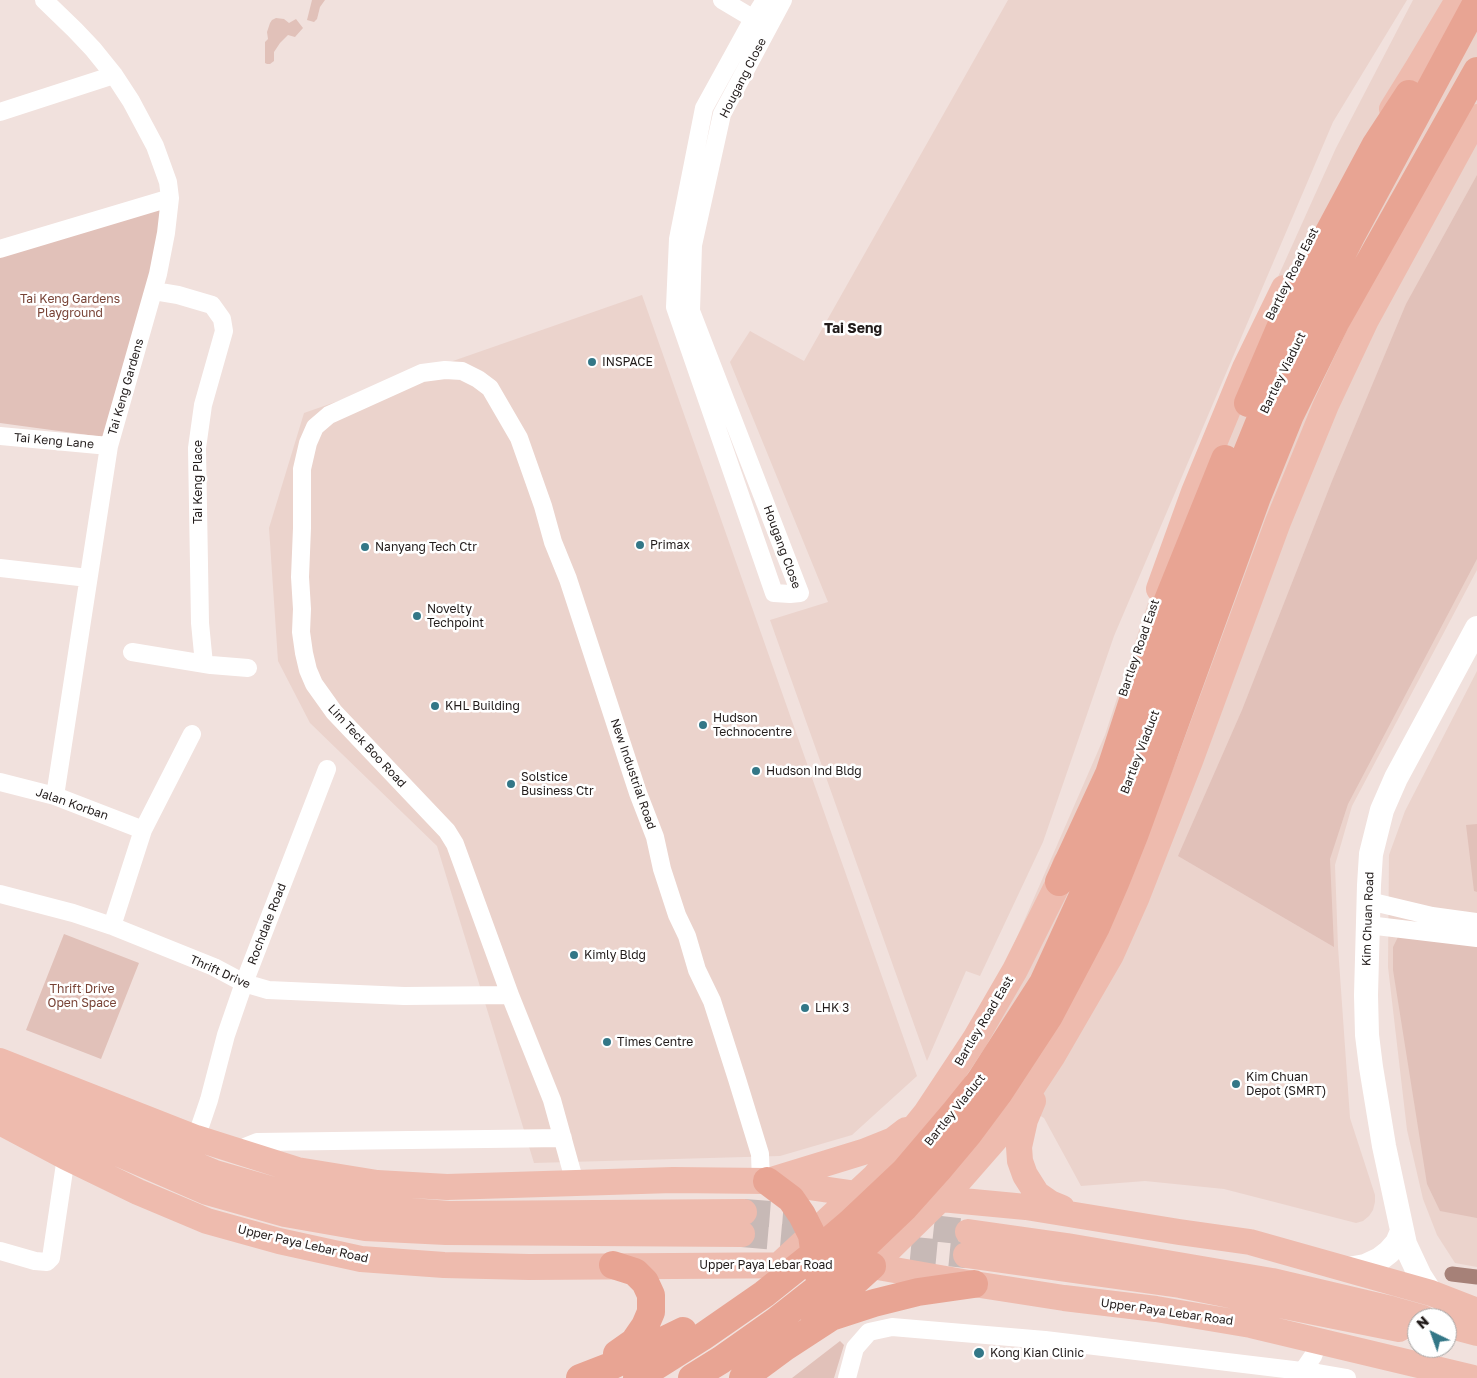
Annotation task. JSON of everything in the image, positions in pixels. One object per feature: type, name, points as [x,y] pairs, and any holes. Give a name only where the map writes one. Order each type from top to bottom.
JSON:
[{"type":"highway","points":[[1060,882],[1109,774],[1156,630],[1290,305],[1375,146],[1467,8]]},
{"type":"highway","name":"Bartley Viaduct","points":[[637,1378],[702,1337],[764,1294],[843,1229],[904,1172],[980,1081],[1043,983],[1096,867],[1144,747],[1240,470],[1268,401],[1467,8]]},
{"type":"highway","name":"Bartley Viaduct","points":[[692,1378],[775,1322],[813,1292],[904,1208],[969,1133],[998,1094],[1048,1016],[1096,927],[1122,866],[1257,497],[1290,416],[1335,323],[1477,71]]},
{"type":"highway","points":[[764,1181],[791,1199],[812,1235],[816,1265],[807,1305],[785,1346]]},
{"type":"highway","points":[[587,1375],[634,1342],[645,1326],[651,1312],[650,1295],[645,1282],[635,1272],[613,1265]]},
{"type":"highway","points":[[587,1375],[611,1366],[682,1332],[779,1265]]},
{"type":"highway","points":[[745,1377],[785,1346],[872,1266]]},
{"type":"highway","points":[[785,1346],[831,1317],[874,1303],[918,1292],[974,1284]]},
{"type":"highway","points":[[710,1314],[749,1313],[768,1338],[745,1377]]},
{"type":"main road","name":"Bartley Road East","points":[[779,1265],[875,1176],[926,1113],[975,1039],[1014,970],[1060,882],[1133,661],[1191,501],[1245,368],[1291,275],[1326,211],[1418,67],[1467,8]]},
{"type":"main road","points":[[872,1266],[957,1183],[999,1135],[1052,1057],[1111,955],[1136,899],[1190,761],[1278,522],[1326,405],[1366,320],[1477,117]]},
{"type":"main road","name":"Kim Chuan Road","points":[[1431,1293],[1411,1260],[1405,1244],[1384,1146],[1367,1035],[1366,995],[1371,854],[1382,810],[1396,778],[1477,628]]},
{"type":"main road","points":[[1052,1057],[1026,1120],[1019,1147],[1020,1161],[1025,1175],[1036,1194],[1050,1204],[1073,1213],[1093,1217]]},
{"type":"main road","points":[[0,1061],[196,1138],[297,1170],[377,1183],[447,1187],[576,1183],[764,1181],[857,1194],[941,1198],[1026,1207],[1250,1242],[1431,1293],[1477,1311]]},
{"type":"main road","name":"Upper Paya Lebar Road","points":[[0,1080],[91,1121],[215,1173],[291,1195],[371,1208],[449,1214],[743,1223],[446,1232],[365,1228],[294,1215],[207,1192],[0,1102]]},
{"type":"main road","points":[[764,1181],[862,1152],[893,1140],[926,1113]]},
{"type":"main road","name":"Upper Paya Lebar Road","points":[[0,1122],[138,1192],[207,1221],[279,1241],[360,1259],[529,1266],[872,1266],[974,1284],[1251,1325],[1319,1340],[1443,1374],[1474,1378]]},
{"type":"main road","points":[[735,1180],[774,1199],[795,1221],[794,1228],[780,1246],[750,1265]]},
{"type":"main road","points":[[1348,1269],[1366,1266],[1390,1252],[1397,1243],[1402,1231]]},
{"type":"main road","name":"Upper Paya Lebar Road","points":[[1407,1314],[1272,1281],[1067,1246],[967,1243],[1407,1331]]},
{"type":"main road","points":[[1457,1328],[1477,1333]]},
{"type":"main road","points":[[1457,1342],[1477,1347]]},
{"type":"street","name":"Tai Keng Gardens","points":[[44,0],[93,49],[114,75],[131,101],[155,146],[168,182],[170,198],[166,233],[154,291],[109,446],[55,796]]},
{"type":"street","points":[[722,0],[768,28]]},
{"type":"street","name":"Hougang Close","points":[[776,1],[768,28],[722,114],[693,245],[691,311],[800,593],[790,594],[774,593],[675,307],[678,239],[704,108],[753,19],[776,1]]},
{"type":"street","points":[[0,112],[114,75]]},
{"type":"street","points":[[0,248],[170,198]]},
{"type":"street","name":"Tai Keng Place","points":[[154,291],[178,295],[212,306],[222,319],[224,331],[203,405],[197,448],[200,623],[204,664]]},
{"type":"street","name":"Lim Teck Boo Road","points":[[478,379],[462,372],[445,370],[422,373],[329,415],[315,427],[308,443],[302,469],[301,632],[308,670],[314,684],[334,712],[447,831],[455,844],[510,995],[552,1100],[576,1183]]},
{"type":"street","name":"New Industrial Road","points":[[478,379],[490,388],[519,438],[543,506],[553,542],[568,579],[638,793],[655,837],[662,869],[677,916],[687,936],[697,970],[712,1001],[760,1154],[764,1181]]},
{"type":"street","name":"Tai Keng Lane","points":[[0,436],[109,446]]},
{"type":"street","points":[[0,568],[88,578]]},
{"type":"street","points":[[132,652],[204,664],[248,668]]},
{"type":"street","points":[[112,926],[143,830],[192,734]]},
{"type":"street","name":"Rochdale Road","points":[[196,1138],[209,1100],[226,1035],[244,983],[327,770]]},
{"type":"street","name":"Jalan Korban","points":[[0,782],[55,796],[143,830]]},
{"type":"street","name":"Thrift Drive","points":[[0,894],[73,913],[112,926],[200,961],[244,983],[275,992],[404,996],[510,995]]},
{"type":"street","points":[[1369,901],[1432,916],[1477,922]]},
{"type":"street","points":[[1368,925],[1477,938]]},
{"type":"street","points":[[242,1152],[247,1146],[257,1142],[563,1138]]},
{"type":"street","points":[[0,1251],[35,1261],[47,1262],[51,1258],[66,1157]]},
{"type":"street","points":[[847,1378],[855,1348],[869,1332],[892,1327],[1045,1340],[1300,1374],[1347,1378]]},
{"type":"street","points":[[1300,1374],[1313,1356],[1319,1340]]},
{"type":"shaded area","points":[[1008,0],[1407,0],[1333,122],[1114,636],[1043,842],[980,976],[966,971],[927,1061],[770,620],[828,602],[730,362],[750,331],[804,361]]},
{"type":"shaded area","points":[[1413,0],[1477,0],[1477,570],[1352,806],[1335,865],[1338,947],[1350,1118],[1375,1195],[1373,1210],[1363,1221],[1356,1223],[1224,1189],[1145,1181],[1081,1186],[1044,1118],[958,1068],[980,1022],[1105,735],[1191,470],[1336,148]]},
{"type":"shaded area","points":[[642,295],[917,1076],[852,1135],[780,1156],[534,1163],[437,846],[310,723],[278,661],[269,528],[304,413]]},
{"type":"shaded area","points":[[1477,671],[1477,1267],[1455,1263],[1437,1235],[1423,1199],[1407,1130],[1388,967],[1389,855],[1405,811]]},
{"type":"green space","points":[[312,0],[325,0],[314,22],[307,20]]},
{"type":"green space","points":[[276,18],[284,19],[289,23],[296,19],[303,28],[295,37],[288,35],[280,43],[274,52],[274,61],[267,64],[265,63],[265,42],[268,39],[267,32],[270,23]]},
{"type":"green space","points":[[1477,175],[1477,559],[1348,804],[1330,859],[1334,947],[1178,856],[1242,710],[1332,481],[1406,304]]},
{"type":"green space","name":"Tai Keng Gardens Playground","points":[[161,205],[158,248],[103,437],[0,423],[0,254]]},
{"type":"green space","points":[[1477,824],[1477,892],[1474,891],[1466,825]]},
{"type":"green space","name":"Thrift Drive Open Space","points":[[64,934],[139,963],[101,1059],[26,1030]]},
{"type":"green space","points":[[1398,937],[1477,939],[1477,1218],[1440,1211],[1427,1184],[1393,970],[1393,947]]},
{"type":"green space","points":[[840,1341],[844,1345],[834,1378],[792,1378]]},
{"type":"waterway","points":[[1452,1274],[1477,1277]]},
{"type":"tunnel","points":[[744,1212],[821,1218]]},
{"type":"tunnel","points":[[895,1224],[968,1232]]},
{"type":"tunnel","points":[[742,1234],[823,1241]]},
{"type":"tunnel","points":[[872,1246],[966,1255]]},
{"type":"place","name":"INSPACE","points":[[592,362]]},
{"type":"place","name":"Primax","points":[[640,545]]},
{"type":"place","name":"Nanyang Tech Ctr","points":[[365,547]]},
{"type":"place","name":"Novelty Techpoint","points":[[417,616]]},
{"type":"place","name":"KHL Building","points":[[435,706]]},
{"type":"place","name":"Hudson Technocentre","points":[[703,725]]},
{"type":"place","name":"Hudson Ind Bldg","points":[[756,771]]},
{"type":"place","name":"Solstice Business Ctr","points":[[511,784]]},
{"type":"place","name":"Kimly Bldg","points":[[574,955]]},
{"type":"place","name":"LHK 3","points":[[805,1008]]},
{"type":"place","name":"Times Centre","points":[[607,1042]]},
{"type":"place","name":"Kim Chuan Depot (SMRT)","points":[[1236,1084]]},
{"type":"place","name":"Kong Kian Clinic","points":[[979,1353]]},
{"type":"district","name":"Tai Seng","points":[[853,329]]}]
